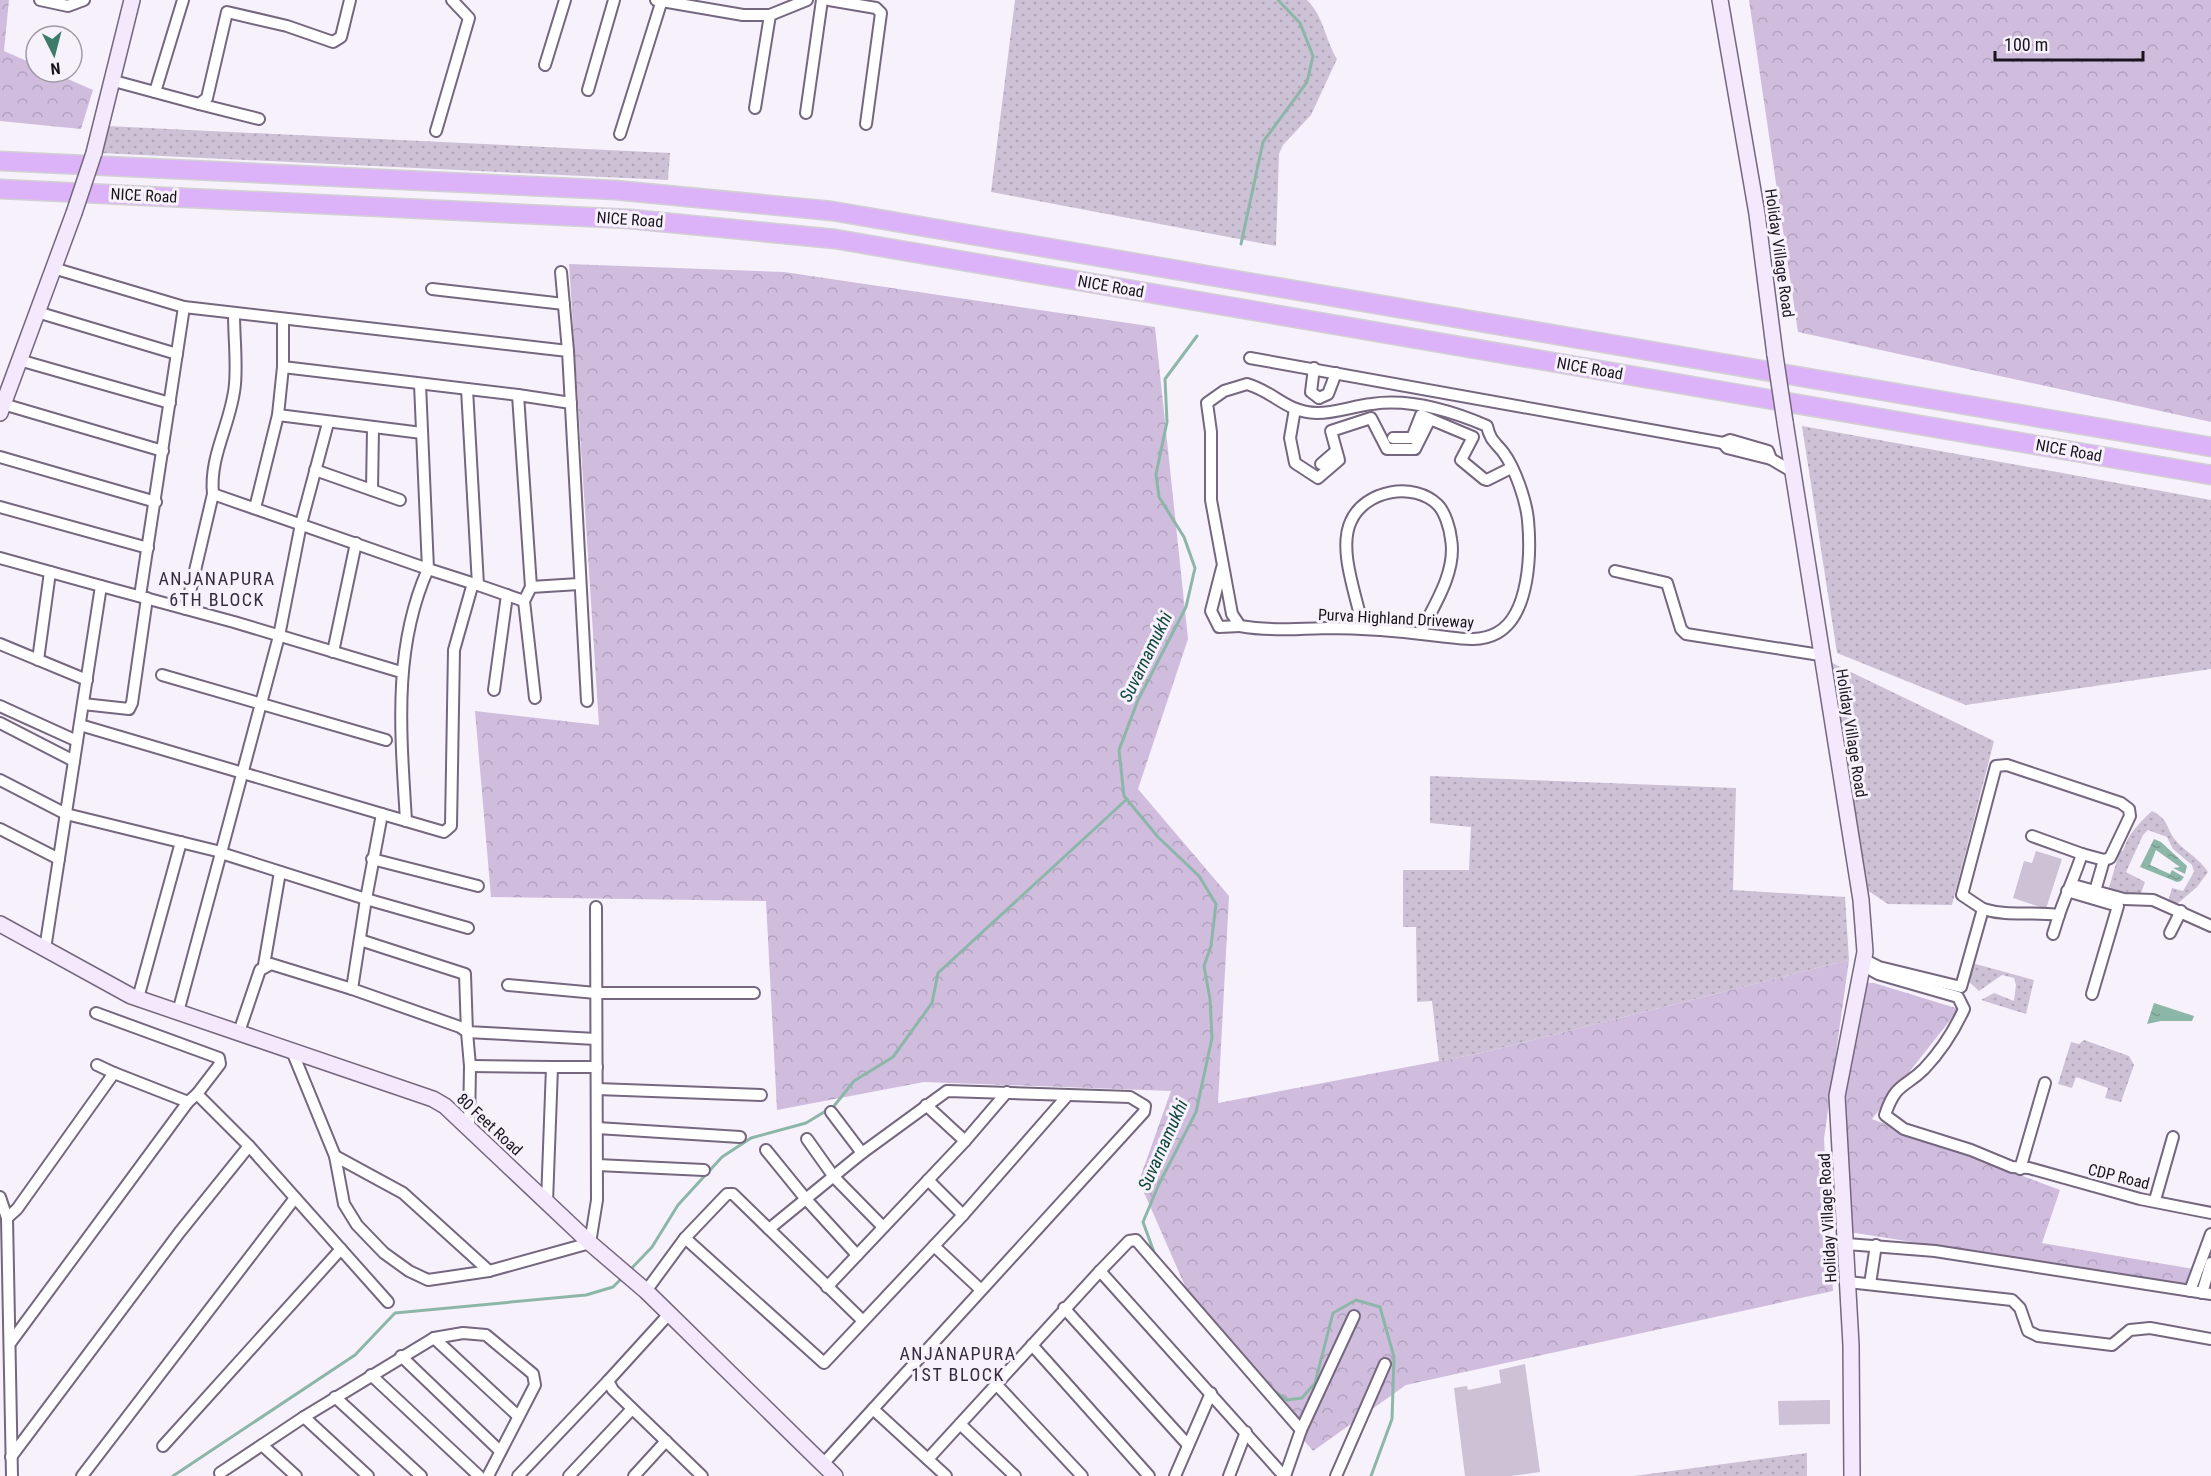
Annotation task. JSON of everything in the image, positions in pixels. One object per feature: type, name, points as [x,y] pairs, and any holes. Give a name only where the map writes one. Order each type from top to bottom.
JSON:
[{"type":"highway","name":"NICE Road","points":[[0,161],[615,190],[832,211],[2211,447]]},
{"type":"highway","name":"NICE Road","points":[[0,189],[630,219],[835,239],[2211,475]]},
{"type":"street","points":[[40,0],[68,6],[84,0]]},
{"type":"street","points":[[132,0],[114,81],[94,153],[2,408],[163,451]]},
{"type":"street","points":[[155,92],[183,0]]},
{"type":"street","points":[[199,104],[207,98],[231,0]]},
{"type":"street","points":[[227,12],[287,26],[333,42],[341,37],[350,0]]},
{"type":"street","points":[[436,131],[469,18],[452,0]]},
{"type":"street","points":[[545,65],[565,0]]},
{"type":"street","points":[[588,90],[614,0]]},
{"type":"street","points":[[620,134],[660,0],[743,15],[770,15],[807,0]]},
{"type":"street","points":[[806,112],[822,0]]},
{"type":"street","points":[[829,0],[876,8],[881,13],[866,124]]},
{"type":"street","name":"Holiday Village Road","points":[[1720,0],[1757,214],[1792,472],[1861,900],[1863,962],[1838,1082],[1847,1244],[1852,1476]]},
{"type":"street","points":[[755,108],[770,15]]},
{"type":"street","points":[[114,81],[259,119]]},
{"type":"street","points":[[53,268],[184,307],[568,351]]},
{"type":"street","points":[[561,272],[568,351],[587,701]]},
{"type":"street","points":[[432,289],[564,304]]},
{"type":"street","points":[[83,704],[129,709],[132,703],[148,548],[184,307]]},
{"type":"street","points":[[37,312],[177,354]]},
{"type":"street","points":[[186,609],[213,494],[211,480],[216,455],[235,384],[234,314]]},
{"type":"street","points":[[255,508],[278,415],[283,367],[283,320]]},
{"type":"street","points":[[1250,358],[1723,442],[1727,448],[1771,459],[1792,472]]},
{"type":"street","points":[[19,360],[170,403]]},
{"type":"street","points":[[283,367],[571,403]]},
{"type":"street","points":[[1314,368],[1311,392],[1319,398]]},
{"type":"street","points":[[1319,398],[1328,394],[1336,373]]},
{"type":"street","points":[[406,821],[400,729],[401,672],[419,593],[428,569],[420,384]]},
{"type":"street","name":"Purva Highland Driveway","points":[[1247,384],[1265,389],[1286,407],[1295,409],[1316,413],[1389,402],[1426,406],[1487,426],[1490,441],[1503,453],[1511,468],[1528,518],[1530,559],[1524,592],[1510,623],[1497,633],[1474,640],[1363,629],[1262,630],[1240,626],[1232,614],[1210,500],[1211,432],[1207,403],[1224,391],[1247,384]]},
{"type":"street","points":[[80,725],[444,832],[451,826],[454,650],[476,584],[466,389]]},
{"type":"street","points":[[518,395],[531,587],[524,601],[535,698]]},
{"type":"street","points":[[1316,413],[1319,398]]},
{"type":"street","points":[[1295,409],[1290,438],[1295,463],[1318,478],[1337,464],[1331,431],[1371,418],[1387,448],[1415,448],[1430,419]]},
{"type":"street","points":[[278,415],[422,433]]},
{"type":"street","points":[[1394,438],[1412,438],[1420,415],[1473,437],[1461,460],[1487,480],[1511,468]]},
{"type":"street","points":[[178,1012],[279,636],[301,524],[328,423]]},
{"type":"street","points":[[372,490],[374,428]]},
{"type":"street","points":[[1321,464],[1336,451]]},
{"type":"street","points":[[0,457],[156,501]]},
{"type":"street","points":[[315,470],[400,500]]},
{"type":"street","points":[[1363,629],[1359,605],[1348,574],[1350,521],[1367,502],[1383,494],[1402,491],[1419,494],[1436,503],[1442,510],[1452,539],[1450,563],[1439,597],[1420,633]]},
{"type":"street","points":[[213,494],[524,601]]},
{"type":"street","points":[[0,507],[148,548]]},
{"type":"street","points":[[333,652],[356,543]]},
{"type":"street","points":[[0,558],[186,609],[401,672]]},
{"type":"street","points":[[1223,564],[1211,611],[1219,627],[1240,626]]},
{"type":"street","points":[[1615,571],[1667,583],[1681,629],[1686,634],[1820,655]]},
{"type":"street","points":[[38,660],[50,572]]},
{"type":"street","points":[[531,587],[579,584]]},
{"type":"street","points":[[45,949],[101,586]]},
{"type":"street","points":[[494,690],[507,595]]},
{"type":"street","points":[[0,644],[87,680]]},
{"type":"street","points":[[162,675],[386,740]]},
{"type":"street","points":[[0,706],[77,741]]},
{"type":"street","points":[[0,723],[74,761]]},
{"type":"street","points":[[2032,836],[2104,860],[2110,858],[2115,852],[2130,816],[2129,809],[2121,803],[2007,765],[1996,766],[1962,895],[1983,909],[2004,915],[2040,912],[2059,915]]},
{"type":"street","points":[[0,780],[66,814],[221,853],[366,899],[468,928]]},
{"type":"street","points":[[352,989],[372,859],[382,814]]},
{"type":"street","points":[[0,830],[59,859]]},
{"type":"street","points":[[138,999],[182,843]]},
{"type":"street","points":[[2053,933],[2082,854]]},
{"type":"street","points":[[372,859],[478,886]]},
{"type":"street","points":[[2095,891],[2104,860]]},
{"type":"street","points":[[239,1032],[260,970],[264,965],[280,872]]},
{"type":"street","points":[[2070,888],[2095,891],[2124,899],[2146,898],[2181,911],[2211,926]]},
{"type":"street","points":[[2070,888],[2118,906],[2092,994]]},
{"type":"street","points":[[292,1051],[335,1156],[344,1204],[357,1225],[384,1252],[409,1271],[428,1280],[489,1272],[590,1243],[597,1200],[596,907]]},
{"type":"street","points":[[1863,962],[1961,987],[1983,909]]},
{"type":"street","points":[[2170,933],[2181,911]]},
{"type":"street","name":"80 Feet Road","points":[[0,924],[106,985],[138,999],[433,1099],[469,1128],[590,1243],[646,1291],[835,1476]]},
{"type":"street","points":[[360,940],[465,974],[466,1032],[470,1066],[469,1128]]},
{"type":"street","name":"CDP Road","points":[[1863,962],[1878,974],[1958,997],[1964,1009],[1956,1029],[1939,1052],[1922,1071],[1899,1087],[1885,1115],[1904,1129],[2020,1169],[2029,1168],[2140,1199],[2155,1200],[2211,1213]]},
{"type":"street","points":[[264,965],[271,964],[352,989],[460,1027],[466,1032],[596,1039]]},
{"type":"street","points":[[508,985],[596,993],[754,993]]},
{"type":"street","points":[[11,1342],[188,1102],[220,1064],[219,1058],[96,1013]]},
{"type":"street","points":[[97,1065],[188,1102]]},
{"type":"street","points":[[470,1066],[597,1067]]},
{"type":"street","points":[[547,1202],[552,1067]]},
{"type":"street","points":[[7,1218],[17,1209],[114,1073]]},
{"type":"street","points":[[2020,1169],[2045,1083]]},
{"type":"street","points":[[597,1089],[761,1095]]},
{"type":"street","points":[[769,1229],[862,1153],[947,1091],[1130,1097],[1145,1106],[1144,1112],[980,1289],[823,1464]]},
{"type":"street","points":[[827,1287],[965,1141],[1007,1092]]},
{"type":"street","points":[[197,1094],[249,1146],[388,1302]]},
{"type":"street","points":[[685,1238],[825,1363],[862,1320],[963,1215],[1067,1096]]},
{"type":"street","points":[[926,1105],[965,1141]]},
{"type":"street","points":[[831,1112],[862,1153]]},
{"type":"street","points":[[597,1128],[740,1137]]},
{"type":"street","points":[[2155,1200],[2173,1137]]},
{"type":"street","points":[[807,1139],[834,1177],[884,1227]]},
{"type":"street","points":[[11,1457],[179,1233],[249,1146]]},
{"type":"street","points":[[766,1150],[805,1198],[857,1255]]},
{"type":"street","points":[[335,1156],[404,1193],[489,1272]]},
{"type":"street","points":[[597,1165],[704,1170]]},
{"type":"street","points":[[928,1180],[963,1215]]},
{"type":"street","points":[[646,1291],[685,1238],[727,1194],[733,1194],[862,1320]]},
{"type":"street","points":[[2155,1200],[2169,1196],[2211,1208]]},
{"type":"street","points":[[0,1197],[7,1218],[12,1476]]},
{"type":"street","points":[[82,1476],[295,1198]]},
{"type":"street","points":[[2190,1291],[2211,1234]]},
{"type":"street","points":[[928,1459],[1100,1271],[1129,1241],[1136,1240],[1301,1430]]},
{"type":"street","points":[[1847,1244],[1935,1251],[2206,1294],[2211,1263]]},
{"type":"street","points":[[1870,1284],[1876,1245]]},
{"type":"street","points":[[934,1246],[980,1289]]},
{"type":"street","points":[[163,1446],[341,1249]]},
{"type":"street","points":[[1100,1271],[1285,1476],[1301,1430],[1354,1316]]},
{"type":"street","points":[[1848,1282],[2012,1300],[2020,1308],[2028,1331],[2038,1336],[2112,1345],[2130,1330],[2150,1328],[2211,1339]]},
{"type":"street","points":[[1065,1308],[1188,1445]]},
{"type":"street","points":[[518,1476],[669,1314]]},
{"type":"street","points":[[219,1475],[304,1417],[401,1356],[434,1338],[463,1333],[486,1335],[533,1374],[535,1385],[488,1476]]},
{"type":"street","points":[[434,1338],[518,1416]]},
{"type":"street","points":[[1032,1345],[1149,1476]]},
{"type":"street","points":[[401,1356],[500,1451]]},
{"type":"street","points":[[1336,1476],[1385,1364]]},
{"type":"street","points":[[371,1375],[479,1476]]},
{"type":"street","points":[[608,1381],[613,1390],[702,1476]]},
{"type":"street","points":[[996,1384],[1082,1476]]},
{"type":"street","points":[[1176,1476],[1211,1393]]},
{"type":"street","points":[[335,1397],[421,1476]]},
{"type":"street","points":[[569,1476],[632,1409]]},
{"type":"street","points":[[873,1409],[946,1476]]},
{"type":"street","points":[[304,1417],[368,1476]]},
{"type":"street","points":[[960,1424],[1015,1476]]},
{"type":"street","points":[[1229,1476],[1246,1432]]},
{"type":"street","points":[[634,1476],[666,1441]]},
{"type":"street","points":[[262,1445],[296,1476]]},
{"type":"shaded area","points":[[1015,0],[1307,0],[1321,21],[1337,59],[1311,115],[1283,145],[1279,154],[1276,246],[991,192]]},
{"type":"shaded area","points":[[107,126],[670,153],[668,180],[100,153]]},
{"type":"shaded area","points":[[1802,426],[2211,500],[2211,669],[1966,705],[1837,653]]},
{"type":"shaded area","points":[[1828,661],[1994,741],[1952,905],[1888,904],[1861,886]]},
{"type":"shaded area","points":[[1430,776],[1736,788],[1733,890],[1845,897],[1849,960],[1481,1053],[1439,1061],[1432,1001],[1417,1002],[1416,927],[1403,927],[1403,870],[1469,870],[1471,827],[1430,823]]},
{"type":"shaded area","points":[[2152,811],[2165,821],[2176,841],[2208,872],[2197,887],[2176,905],[2168,902],[2172,888],[2183,891],[2194,872],[2192,865],[2173,849],[2167,837],[2148,830],[2143,835],[2126,872],[2145,882],[2140,896],[2108,891],[2120,850],[2123,851],[2134,829]]},
{"type":"shaded area","points":[[2036,851],[2062,859],[2046,909],[2013,898],[2024,861],[2032,863]]},
{"type":"shaded area","points":[[1972,963],[2034,980],[2026,1014],[1981,1000],[1994,993],[2014,1001],[2016,985],[2014,978],[2002,975],[1979,991],[1968,981]]},
{"type":"shaded area","points":[[2084,1040],[2129,1056],[2134,1065],[2121,1102],[2105,1098],[2108,1088],[2076,1077],[2072,1088],[2058,1084],[2071,1042],[2079,1044]]},
{"type":"shaded area","points":[[1525,1364],[1540,1472],[1511,1476],[1465,1476],[1454,1388],[1467,1386],[1468,1390],[1501,1383],[1499,1370]]},
{"type":"shaded area","points":[[1830,1400],[1830,1424],[1779,1425],[1778,1401]]},
{"type":"shaded area","points":[[1807,1453],[1807,1476],[1634,1476]]},
{"type":"green space","points":[[0,0],[9,0],[4,51],[24,60],[24,84],[79,84],[93,90],[81,129],[0,121]]},
{"type":"green space","points":[[1749,0],[2211,0],[2211,422],[1798,332]]},
{"type":"green space","points":[[569,264],[784,272],[1155,327],[1188,639],[1138,789],[1229,896],[1218,1103],[1481,1053],[1849,960],[1824,1139],[1833,1291],[1406,1385],[1313,1451],[1199,1318],[1139,1181],[1171,1091],[924,1082],[777,1110],[766,901],[491,897],[475,711],[599,725]]},
{"type":"green space","points":[[1861,983],[1874,983],[1959,1009],[1872,1119],[2060,1190],[2042,1243],[2211,1272],[2211,1289],[1849,1232],[1837,1113]]},
{"type":"water","points":[[2154,839],[2161,842],[2187,866],[2185,874],[2173,868],[2180,867],[2156,850],[2150,865],[2170,874],[2172,870],[2184,877],[2181,881],[2177,882],[2140,867]]},
{"type":"water","points":[[2154,1003],[2194,1016],[2192,1021],[2161,1021],[2147,1024]]},
{"type":"waterway","name":"Suvarnamukhi","points":[[1241,244],[1263,142],[1307,82],[1313,56],[1300,23],[1278,0]]},
{"type":"waterway","name":"Suvarnamukhi","points":[[1155,1255],[1143,1222],[1159,1184],[1196,1112],[1212,1038],[1210,999],[1204,966],[1211,946],[1216,904],[1199,876],[1158,837],[1124,796],[1119,750],[1138,700],[1186,607],[1195,568],[1184,537],[1159,497],[1156,474],[1167,422],[1165,379],[1197,336]]},
{"type":"waterway","points":[[630,1270],[652,1247],[678,1205],[722,1157],[751,1138],[806,1123],[834,1106],[854,1081],[893,1057],[932,1003],[938,973],[1127,799]]},
{"type":"waterway","points":[[173,1476],[355,1355],[395,1313],[586,1295],[613,1287],[623,1277]]},
{"type":"waterway","name":"Suvarnamukhi","points":[[1274,1391],[1287,1400],[1302,1398],[1315,1383],[1333,1313],[1356,1300],[1380,1307],[1394,1357],[1392,1419],[1371,1476]]},
{"type":"district","name":"ANJANAPURA 6TH BLOCK","points":[[217,589]]},
{"type":"district","name":"ANJANAPURA 1ST BLOCK","points":[[958,1364]]}]
